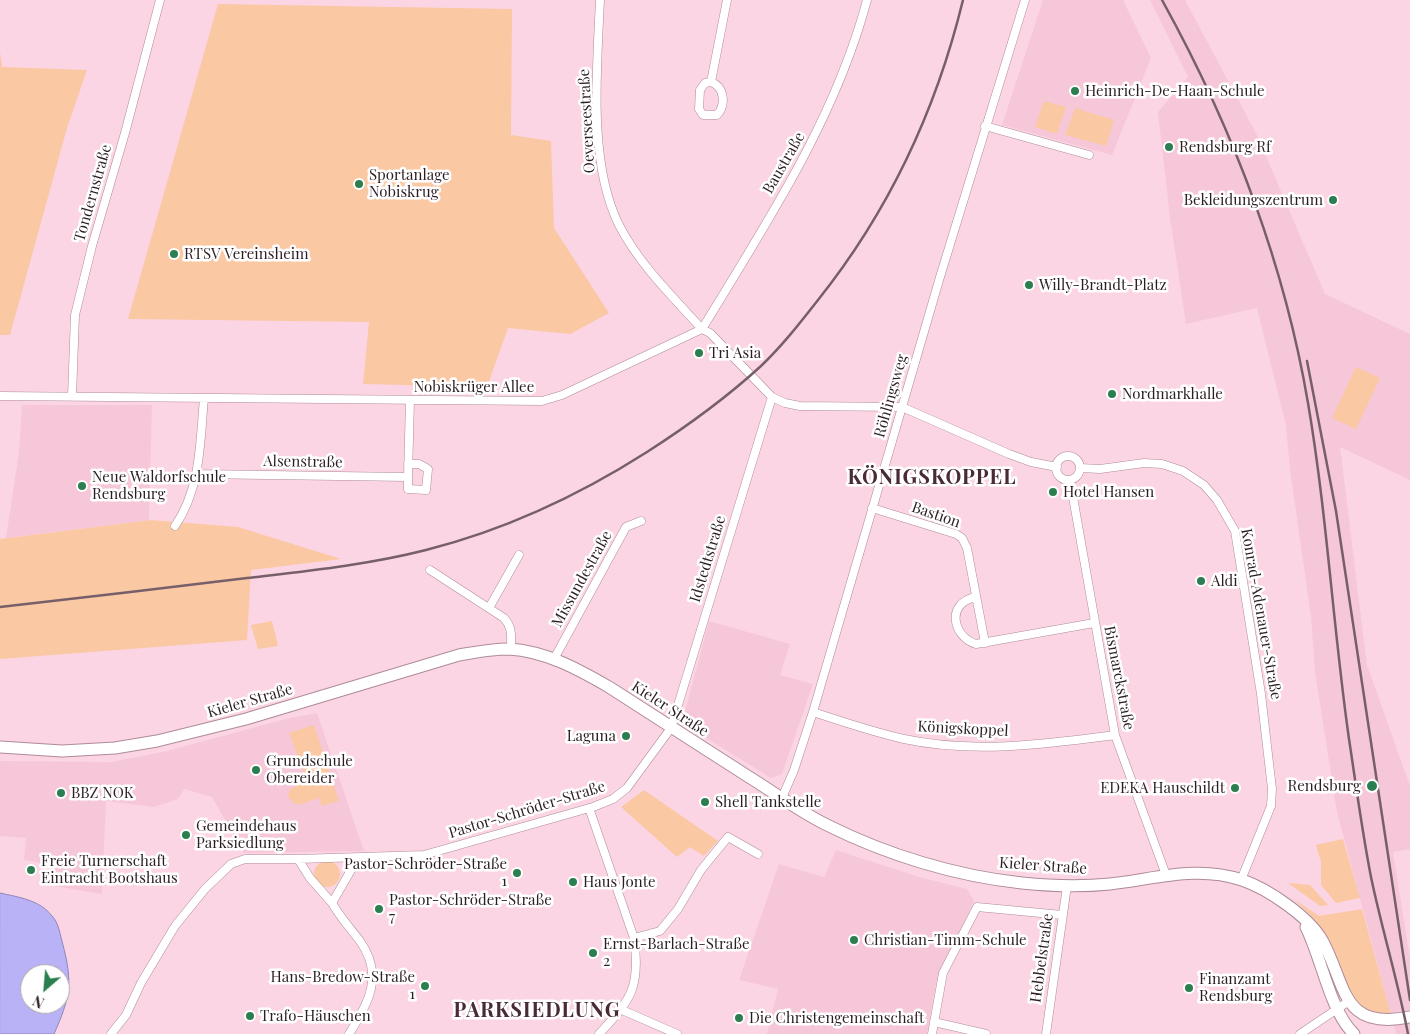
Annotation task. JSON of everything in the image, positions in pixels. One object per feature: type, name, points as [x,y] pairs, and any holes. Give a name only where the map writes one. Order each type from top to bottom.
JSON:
[{"type":"main road","name":"Kieler Straße","points":[[0,747],[62,751],[115,748],[157,740],[246,719],[459,655],[511,649],[554,659],[578,669],[827,826],[920,861],[1021,883],[1067,886],[1109,884],[1185,872],[1207,873],[1241,880],[1268,890],[1314,928],[1322,941],[1349,1001]]},
{"type":"main road","name":"Kieler Straße","points":[[1301,918],[1318,954],[1342,1021],[1354,1034]]},
{"type":"main road","points":[[1349,1001],[1360,1012],[1373,1019],[1395,1020],[1410,1017]]},
{"type":"street","name":"Tondernstraße","points":[[72,396],[75,315],[160,0]]},
{"type":"street","name":"Oeverseestraße","points":[[600,0],[599,122],[600,158],[605,188],[619,224],[635,252],[655,277],[702,328]]},
{"type":"street","points":[[711,82],[727,0]]},
{"type":"street","name":"Baustraße","points":[[702,328],[818,131],[844,71],[867,0]]},
{"type":"street","name":"Röhlingsweg","points":[[782,798],[794,770],[812,712],[985,126],[1025,0]]},
{"type":"street","points":[[711,82],[719,85],[722,91],[721,109],[717,115],[703,115],[699,109],[700,90],[705,83],[711,82]]},
{"type":"street","points":[[985,126],[1089,155]]},
{"type":"street","name":"Nobiskrüger Allee","points":[[0,396],[542,401],[562,396],[702,328]]},
{"type":"street","points":[[702,328],[710,333],[772,398],[800,406],[902,407],[1009,454],[1031,462],[1057,467]]},
{"type":"street","points":[[174,526],[185,510],[197,474],[204,398]]},
{"type":"street","name":"Idstedtstraße","points":[[671,728],[772,398]]},
{"type":"street","points":[[408,464],[419,464],[428,469],[426,490],[408,489],[408,464],[410,400]]},
{"type":"street","points":[[1070,456],[1078,462],[1080,468],[1076,477],[1070,480],[1059,476],[1057,467],[1062,458],[1070,456]]},
{"type":"street","name":"Konrad-Adenauer-Straße","points":[[1080,468],[1100,469],[1144,463],[1162,464],[1183,471],[1204,485],[1213,495],[1227,515],[1235,531],[1260,685],[1272,789],[1271,806],[1241,880]]},
{"type":"street","name":"Alsenstraße","points":[[197,474],[408,477]]},
{"type":"street","name":"Bismarckstraße","points":[[1070,480],[1115,735],[1166,875]]},
{"type":"street","name":"Bastion","points":[[872,508],[956,534],[962,538],[967,548],[985,643]]},
{"type":"street","name":"Missundestraße","points":[[554,659],[626,527],[633,522],[641,521]]},
{"type":"street","points":[[489,608],[519,555]]},
{"type":"street","points":[[430,570],[489,608],[509,624],[512,633],[511,649]]},
{"type":"street","points":[[976,597],[965,599],[959,604],[956,612],[957,622],[963,636],[969,642],[976,644],[1094,623]]},
{"type":"street","name":"Königskoppel","points":[[812,712],[873,732],[906,740],[947,745],[1004,747],[1052,744],[1115,735]]},
{"type":"street","name":"Pastor-Schröder-Straße","points":[[111,1034],[126,1015],[141,983],[174,926],[224,868],[245,859],[358,858],[424,854],[589,808],[613,799],[627,788],[671,728]]},
{"type":"street","points":[[589,808],[634,938],[636,972],[632,992],[622,1010],[599,1034]]},
{"type":"street","points":[[634,938],[660,931],[678,908],[700,870],[728,837],[758,854]]},
{"type":"street","points":[[332,903],[358,858]]},
{"type":"street","points":[[298,859],[310,878],[332,903],[366,950],[371,962],[371,991],[362,1014],[349,1034]]},
{"type":"street","name":"Hebbelstraße","points":[[1046,1034],[1067,886]]},
{"type":"street","points":[[932,1034],[943,973],[977,907],[1062,915]]},
{"type":"street","points":[[1300,1034],[1349,1001]]},
{"type":"street","points":[[622,1010],[676,1034]]},
{"type":"street","points":[[934,1022],[986,1034]]},
{"type":"shaded area","name":"Heinrich-De-Haan-Schule","points":[[1043,0],[1123,0],[1151,58],[1112,155],[1002,125]]},
{"type":"shaded area","name":"Rendsburg","points":[[1150,0],[1185,0],[1257,135],[1325,294],[1410,334],[1410,480],[1340,447],[1367,665],[1410,786],[1410,849],[1393,852],[1410,959],[1410,1034],[1396,1034],[1337,812],[1315,672],[1311,616],[1290,470],[1286,425],[1257,308],[1186,324],[1170,218],[1158,112],[1188,77]]},
{"type":"shaded area","name":"Sportanlage Nobiskrug","points":[[218,4],[512,9],[511,135],[551,141],[554,228],[609,313],[570,334],[508,328],[487,387],[363,384],[369,322],[128,319]]},
{"type":"shaded area","points":[[0,52],[2,67],[87,70],[67,128],[10,335],[0,335]]},
{"type":"shaded area","points":[[1044,101],[1066,107],[1057,134],[1035,127]]},
{"type":"shaded area","points":[[1075,108],[1114,120],[1106,146],[1065,135]]},
{"type":"shaded area","points":[[1356,367],[1380,378],[1356,429],[1332,418]]},
{"type":"shaded area","name":"Neue Waldorfschule Rendsburg","points":[[22,405],[152,405],[149,520],[6,538],[19,452]]},
{"type":"shaded area","points":[[150,520],[238,527],[341,559],[251,570],[247,640],[0,659],[0,539]]},
{"type":"shaded area","points":[[272,621],[278,646],[258,649],[251,625]]},
{"type":"shaded area","points":[[709,621],[790,644],[780,675],[813,684],[782,774],[771,778],[682,723]]},
{"type":"shaded area","points":[[317,713],[364,851],[244,853],[212,797],[184,789],[178,799],[154,807],[106,801],[102,894],[54,886],[55,865],[24,860],[26,838],[0,836],[0,761],[111,762],[167,751],[289,718]]},
{"type":"shaded area","points":[[314,725],[339,801],[322,806],[319,798],[298,805],[292,802],[288,796],[290,789],[303,783],[305,775],[289,733]]},
{"type":"shaded area","points":[[644,790],[718,841],[704,856],[690,847],[677,857],[621,807]]},
{"type":"shaded area","points":[[1343,839],[1360,898],[1336,903],[1321,885],[1321,862],[1316,845]]},
{"type":"shaded area","name":"Christian-Timm-Schule","points":[[836,850],[919,877],[967,889],[974,901],[936,983],[927,1034],[767,1034],[778,989],[739,980],[779,864],[824,877]]},
{"type":"shaded area","points":[[327,861],[336,865],[340,874],[336,883],[327,887],[318,883],[314,874],[318,865]]},
{"type":"shaded area","points":[[1288,883],[1310,885],[1328,905],[1320,906]]},
{"type":"shaded area","points":[[0,893],[21,898],[41,906],[54,919],[59,929],[67,964],[20,964],[20,1014],[62,1014],[54,1034],[0,1034]]},
{"type":"shaded area","points":[[1294,899],[1319,916],[1362,909],[1391,1015],[1376,1013],[1357,1002],[1345,983],[1326,935]]},
{"type":"railway","points":[[0,607],[359,564],[426,550],[484,532],[540,510],[594,483],[647,452],[706,412],[761,366],[798,326],[844,266],[867,231],[907,158],[939,81],[963,0]]},
{"type":"railway","points":[[1162,0],[1211,96],[1252,195],[1285,298],[1298,350],[1315,445],[1343,697],[1362,825],[1375,897],[1408,1034]]},
{"type":"railway","points":[[1307,361],[1336,511],[1410,1000]]},
{"type":"place","name":"Heinrich-De-Haan-Schule","points":[[1075,91]]},
{"type":"place","name":"Rendsburg Rf","points":[[1169,147]]},
{"type":"place","name":"Sportanlage Nobiskrug","points":[[359,184]]},
{"type":"place","name":"Bekleidungszentrum","points":[[1333,200]]},
{"type":"place","name":"RTSV Vereinsheim","points":[[174,254]]},
{"type":"place","name":"Willy-Brandt-Platz","points":[[1029,285]]},
{"type":"place","name":"Tri Asia","points":[[699,353]]},
{"type":"place","name":"Nordmarkhalle","points":[[1112,394]]},
{"type":"place","name":"Neue Waldorfschule Rendsburg","points":[[82,486]]},
{"type":"place","name":"Hotel Hansen","points":[[1053,492]]},
{"type":"place","name":"Aldi","points":[[1201,581]]},
{"type":"place","name":"Laguna","points":[[626,736]]},
{"type":"place","name":"Grundschule Obereider","points":[[256,770]]},
{"type":"place","name":"Rendsburg","points":[[1372,786]]},
{"type":"place","name":"EDEKA Hauschildt","points":[[1235,788]]},
{"type":"place","name":"BBZ NOK","points":[[61,793]]},
{"type":"place","name":"Shell Tankstelle","points":[[705,802]]},
{"type":"place","name":"Gemeindehaus Parksiedlung","points":[[186,835]]},
{"type":"place","name":"Freie Turnerschaft Eintracht Bootshaus","points":[[31,870]]},
{"type":"place","name":"Pastor-Schröder-Straße 1","points":[[517,873]]},
{"type":"place","name":"Haus Jonte","points":[[573,882]]},
{"type":"place","name":"Pastor-Schröder-Straße 7","points":[[379,909]]},
{"type":"place","name":"Christian-Timm-Schule","points":[[854,940]]},
{"type":"place","name":"Ernst-Barlach-Straße 2","points":[[593,953]]},
{"type":"place","name":"Hans-Bredow-Straße 1","points":[[425,986]]},
{"type":"place","name":"Finanzamt Rendsburg","points":[[1189,988]]},
{"type":"place","name":"Trafo-Häuschen","points":[[250,1016]]},
{"type":"place","name":"Die Christengemeinschaft","points":[[739,1018]]},
{"type":"district","name":"KÖNIGSKOPPEL","points":[[932,478]]},
{"type":"district","name":"PARKSIEDLUNG","points":[[537,1011]]}]
